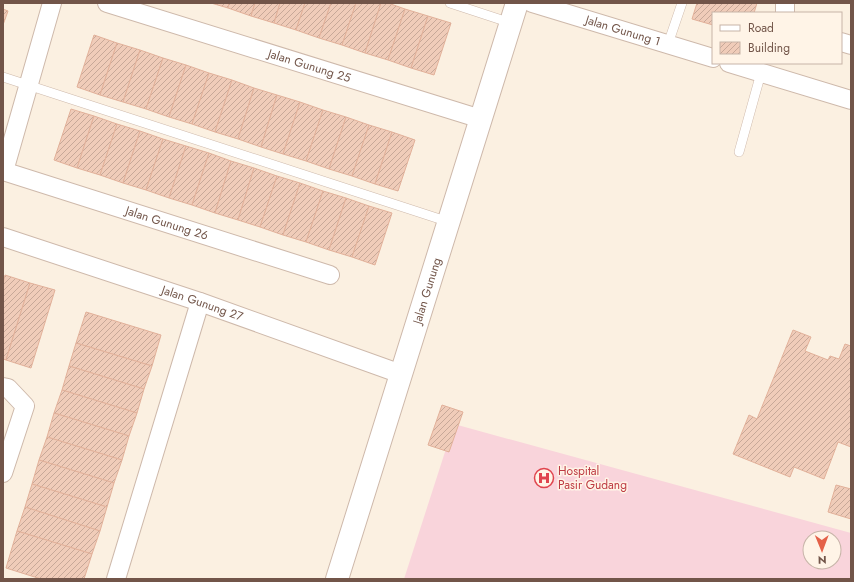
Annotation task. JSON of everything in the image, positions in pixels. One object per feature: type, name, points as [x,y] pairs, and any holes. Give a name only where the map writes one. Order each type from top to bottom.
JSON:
[{"type":"street","points":[[3,171],[52,3]]},
{"type":"street","name":"Jalan Gunung 25","points":[[107,3],[140,8],[481,119]]},
{"type":"street","name":"Jalan Gunung 1","points":[[532,3],[572,9],[668,44],[712,58]]},
{"type":"street","name":"Jalan Gunung","points":[[337,579],[514,13]]},
{"type":"street","points":[[732,64],[851,100]]},
{"type":"street","name":"Jalan Gunung 26","points":[[3,171],[330,275]]},
{"type":"street","name":"Jalan Gunung 27","points":[[3,237],[200,302],[401,374]]},
{"type":"street","points":[[116,579],[200,302]]},
{"type":"street","points":[[3,387],[8,388],[25,406],[5,462]]},
{"type":"lane","points":[[450,3],[514,13]]},
{"type":"lane","points":[[668,44],[682,3]]},
{"type":"lane","points":[[739,152],[761,73]]},
{"type":"lane","points":[[3,77],[448,222]]},
{"type":"shaded area","name":"Hospital Pasir Gudang","points":[[454,424],[840,530],[802,530],[802,570],[842,570],[842,531],[851,533],[851,579],[404,579]]},
{"type":"building","points":[[211,3],[229,3],[228,8]]},
{"type":"building","points":[[229,3],[255,3],[251,16],[228,8]]},
{"type":"building","points":[[255,3],[280,3],[274,23],[251,16]]},
{"type":"building","points":[[280,3],[305,3],[296,30],[274,23]]},
{"type":"building","points":[[305,3],[331,3],[319,38],[296,30]]},
{"type":"building","points":[[331,3],[356,3],[342,45],[319,38]]},
{"type":"building","points":[[356,3],[381,3],[365,53],[342,45]]},
{"type":"building","points":[[381,3],[388,3],[405,9],[388,60],[365,53]]},
{"type":"building","points":[[697,3],[757,3],[754,12],[712,12],[712,25],[692,19]]},
{"type":"building","points":[[3,9],[8,11],[3,25]]},
{"type":"building","points":[[405,9],[428,16],[411,68],[388,60]]},
{"type":"building","points":[[428,16],[451,23],[434,75],[411,68]]},
{"type":"building","points":[[94,35],[117,43],[100,95],[77,87]]},
{"type":"building","points":[[117,43],[140,50],[123,102],[100,95]]},
{"type":"building","points":[[140,50],[163,58],[146,109],[123,102]]},
{"type":"building","points":[[163,58],[186,65],[169,117],[146,109]]},
{"type":"building","points":[[186,65],[209,73],[192,124],[169,117]]},
{"type":"building","points":[[209,73],[232,80],[215,132],[192,124]]},
{"type":"building","points":[[232,80],[254,88],[238,139],[215,132]]},
{"type":"building","points":[[254,88],[277,95],[261,147],[238,139]]},
{"type":"building","points":[[277,95],[300,102],[283,154],[261,147]]},
{"type":"building","points":[[300,102],[323,110],[306,161],[283,154]]},
{"type":"building","points":[[71,109],[94,116],[77,168],[54,160]]},
{"type":"building","points":[[323,110],[346,117],[329,169],[306,161]]},
{"type":"building","points":[[94,116],[117,124],[100,175],[77,168]]},
{"type":"building","points":[[346,117],[369,125],[352,176],[329,169]]},
{"type":"building","points":[[117,124],[140,131],[123,183],[100,175]]},
{"type":"building","points":[[369,125],[392,132],[375,184],[352,176]]},
{"type":"building","points":[[140,131],[163,139],[146,190],[123,183]]},
{"type":"building","points":[[392,132],[415,140],[398,191],[375,184]]},
{"type":"building","points":[[163,139],[186,146],[169,198],[146,190]]},
{"type":"building","points":[[186,146],[209,153],[192,205],[169,198]]},
{"type":"building","points":[[209,153],[231,161],[215,213],[192,205]]},
{"type":"building","points":[[231,161],[254,168],[238,220],[215,213]]},
{"type":"building","points":[[254,168],[277,176],[260,227],[238,220]]},
{"type":"building","points":[[277,176],[300,183],[283,235],[260,227]]},
{"type":"building","points":[[300,183],[323,191],[306,242],[283,235]]},
{"type":"building","points":[[323,191],[346,198],[329,250],[306,242]]},
{"type":"building","points":[[346,198],[369,206],[352,257],[329,250]]},
{"type":"building","points":[[369,206],[392,213],[375,265],[352,257]]},
{"type":"building","points":[[5,275],[30,283],[6,360],[3,359],[3,283]]},
{"type":"building","points":[[30,283],[55,290],[31,368],[6,360]]},
{"type":"building","points":[[86,312],[161,335],[152,366],[76,343]]},
{"type":"building","points":[[793,330],[811,337],[805,351],[828,360],[830,356],[839,359],[845,344],[851,346],[851,447],[838,442],[824,479],[794,467],[790,477],[733,454],[749,415],[757,419]]},
{"type":"building","points":[[76,343],[152,366],[144,389],[69,366]]},
{"type":"building","points":[[69,366],[144,389],[137,413],[62,390]]},
{"type":"building","points":[[62,390],[137,413],[129,436],[54,413]]},
{"type":"building","points":[[442,405],[463,412],[449,452],[428,445]]},
{"type":"building","points":[[54,413],[129,436],[122,460],[47,437]]},
{"type":"building","points":[[47,437],[122,460],[114,483],[39,460]]},
{"type":"building","points":[[39,460],[114,483],[107,507],[32,484]]},
{"type":"building","points":[[32,484],[107,507],[100,531],[25,507]]},
{"type":"building","points":[[836,485],[851,489],[851,519],[828,512]]},
{"type":"building","points":[[25,507],[100,531],[92,554],[17,531]]},
{"type":"building","points":[[17,531],[92,554],[84,579],[41,579],[6,568]]},
{"type":"place","name":"Hospital Pasir Gudang","points":[[544,478]]}]
